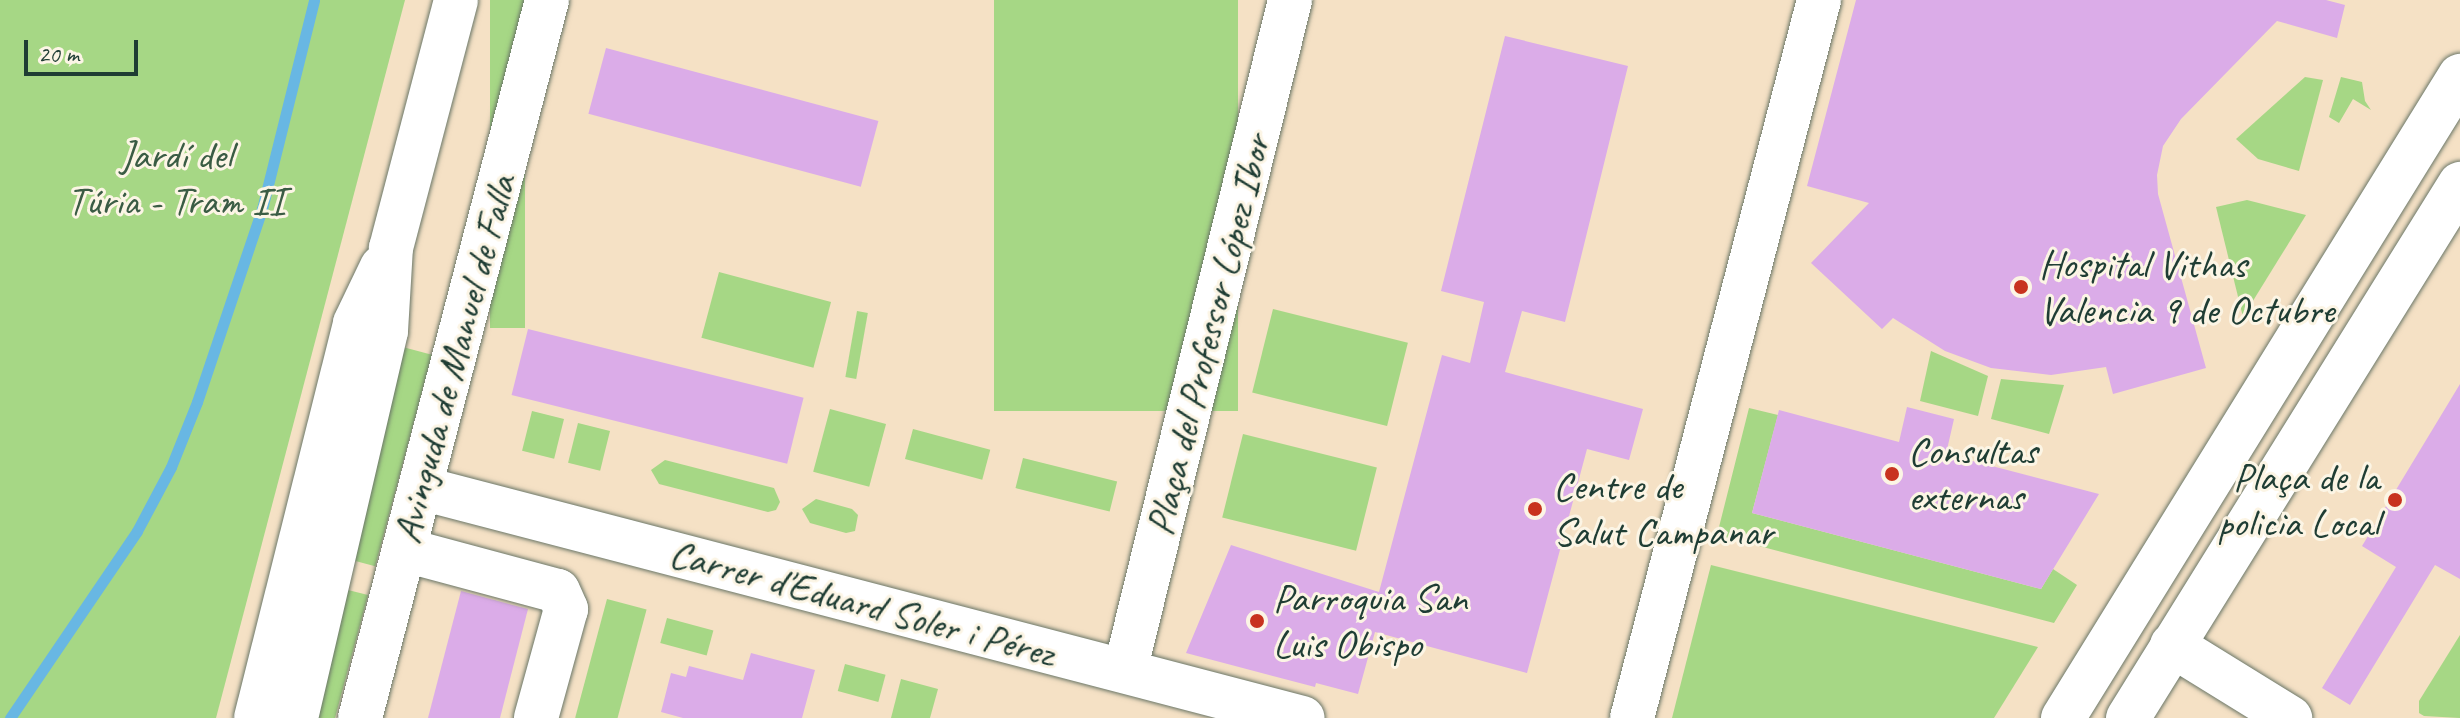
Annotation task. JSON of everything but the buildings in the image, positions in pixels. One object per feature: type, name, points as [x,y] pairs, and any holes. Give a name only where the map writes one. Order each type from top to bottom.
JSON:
[{"type":"street","name":"Avinguda de Manuel de Falla","points":[[256,718],[355,323],[391,248],[456,0]]},
{"type":"street","name":"Avinguda de Manuel de Falla","points":[[360,718],[547,0]]},
{"type":"street","name":"Plaça del Professor López Ibor","points":[[1125,671],[1290,0]]},
{"type":"street","points":[[1632,718],[1819,0]]},
{"type":"street","points":[[2063,718],[2460,76]]},
{"type":"street","points":[[2128,718],[2460,184]]},
{"type":"street","name":"Avinguda de Manuel de Falla","points":[[296,718],[386,331],[391,248]]},
{"type":"street","name":"Carrer d'Eduard Soler i Pérez","points":[[421,488],[1283,715]]},
{"type":"street","points":[[405,550],[558,591],[566,609],[536,718]]},
{"type":"street","points":[[2172,645],[2290,718]]},
{"type":"green space","name":"Jardí del Túria - Tram II","points":[[0,0],[405,0],[216,718],[0,718]]},
{"type":"green space","points":[[490,0],[525,0],[525,328],[490,328]]},
{"type":"green space","points":[[994,0],[1238,0],[1238,411],[994,411]]},
{"type":"green space","points":[[2305,77],[2323,80],[2299,171],[2258,159],[2236,139]]},
{"type":"green space","points":[[2341,77],[2362,82],[2365,101],[2371,110],[2353,99],[2339,123],[2329,117]]},
{"type":"green space","points":[[2247,200],[2306,215],[2243,317],[2216,207]]},
{"type":"green space","points":[[719,272],[831,302],[813,368],[701,338]]},
{"type":"green space","points":[[1273,309],[1408,343],[1387,426],[1252,392]]},
{"type":"green space","points":[[857,311],[868,313],[856,379],[845,377]]},
{"type":"green space","points":[[399,346],[432,355],[375,566],[342,558]]},
{"type":"green space","points":[[1931,351],[1988,376],[1978,416],[1920,401]]},
{"type":"green space","points":[[2001,379],[2064,385],[2049,434],[1991,419]]},
{"type":"green space","points":[[1749,408],[1778,415],[1752,513],[2041,589],[2053,569],[2077,585],[2054,623],[1717,535]]},
{"type":"green space","points":[[830,409],[886,424],[869,487],[813,472]]},
{"type":"green space","points":[[532,411],[564,419],[554,459],[522,451]]},
{"type":"green space","points":[[578,423],[610,431],[600,471],[568,463]]},
{"type":"green space","points":[[913,429],[990,450],[982,480],[905,459]]},
{"type":"green space","points":[[1243,434],[1377,467],[1356,551],[1222,517]]},
{"type":"green space","points":[[1023,458],[1117,481],[1110,512],[1016,488]]},
{"type":"green space","points":[[665,460],[774,488],[780,502],[776,510],[768,512],[659,484],[651,470]]},
{"type":"green space","points":[[816,499],[852,509],[858,515],[855,531],[846,533],[810,523],[802,509]]},
{"type":"green space","points":[[1711,565],[2038,647],[1994,718],[1672,718]]},
{"type":"green space","points":[[336,587],[368,595],[335,718],[309,718]]},
{"type":"green space","points":[[607,599],[647,610],[618,718],[575,718]]},
{"type":"green space","points":[[667,618],[713,630],[707,656],[660,643]]},
{"type":"green space","points":[[2460,635],[2460,718],[2424,716],[2419,713],[2419,701]]},
{"type":"green space","points":[[845,664],[886,675],[878,702],[838,691]]},
{"type":"green space","points":[[901,679],[938,689],[930,718],[891,718]]},
{"type":"waterway","points":[[10,718],[137,531],[171,467],[197,402],[262,209],[314,0]]},
{"type":"place","name":"Hospital Vithas Valencia 9 de Octubre","points":[[2021,287]]},
{"type":"place","name":"Consultas externas","points":[[1892,474]]},
{"type":"place","name":"Plaça de la policia Local","points":[[2395,500]]},
{"type":"place","name":"Centre de Salut Campanar","points":[[1535,509]]},
{"type":"place","name":"Parroquia San Luis Obispo","points":[[1257,621]]}]
